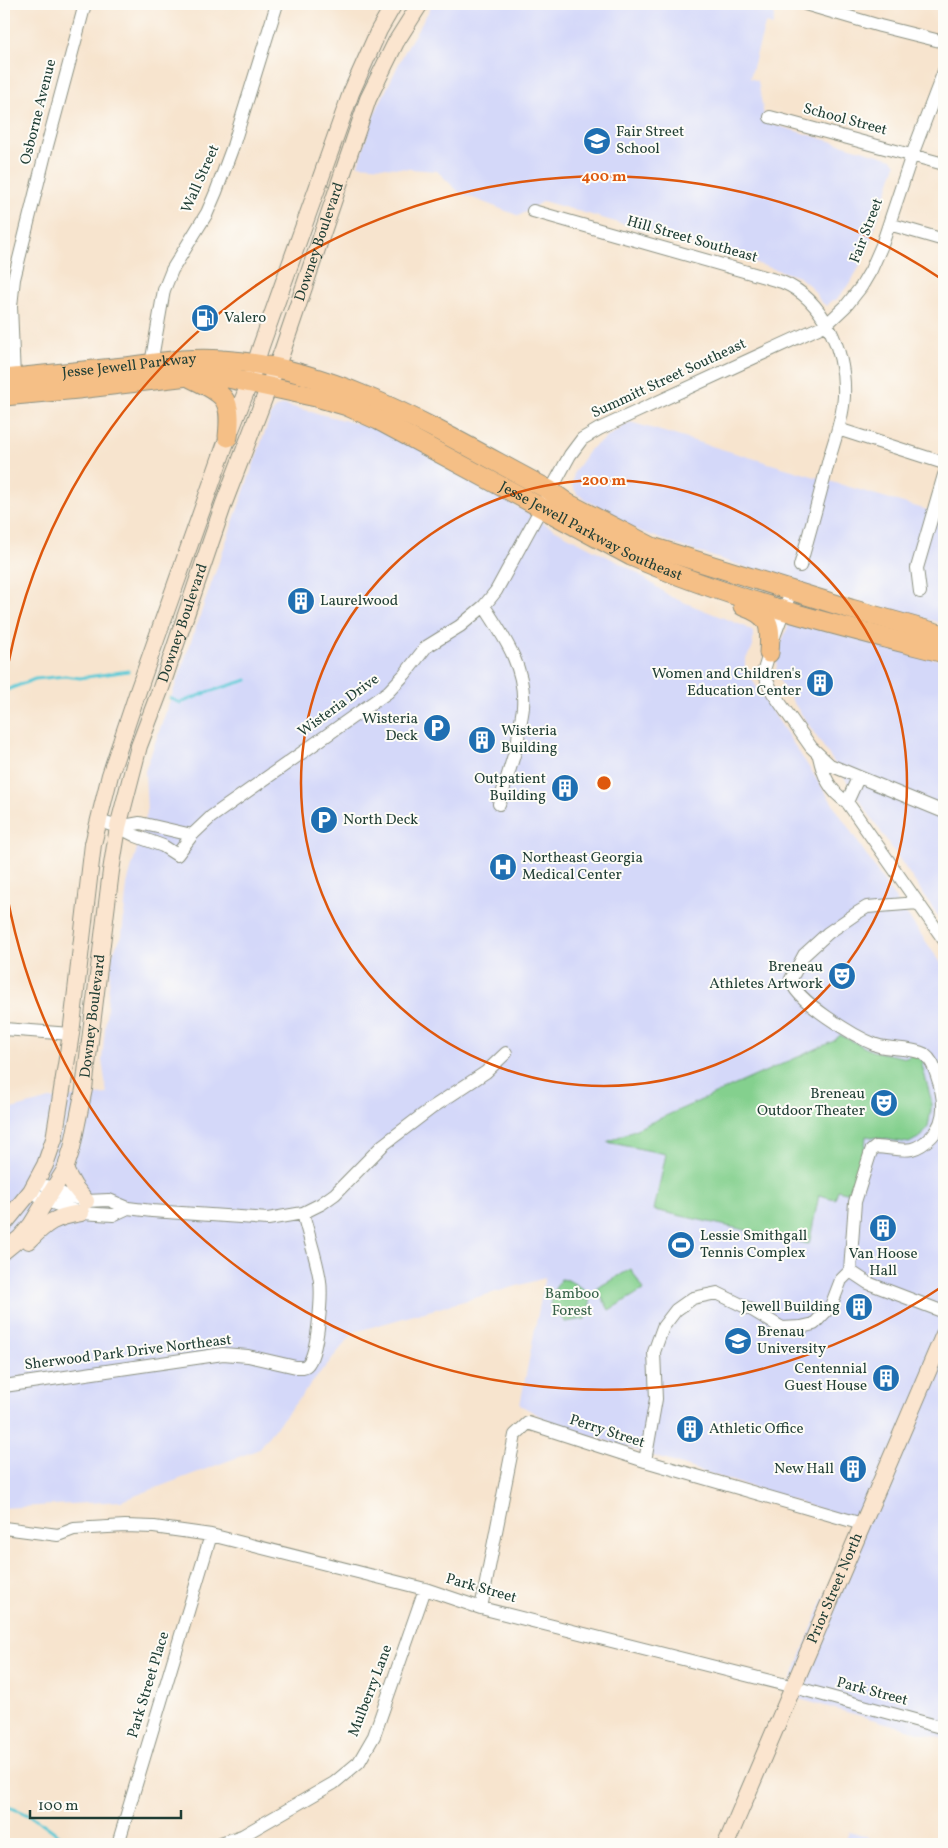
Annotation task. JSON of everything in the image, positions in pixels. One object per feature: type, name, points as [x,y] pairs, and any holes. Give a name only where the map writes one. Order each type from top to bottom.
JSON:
[{"type":"main road","name":"Downey Boulevard","points":[[4,1224],[34,1186],[45,1165],[54,1139],[71,1034],[93,844],[112,768],[228,437],[250,384],[351,93],[379,30],[394,4]]},
{"type":"main road","name":"Downey Boulevard","points":[[4,1251],[20,1238],[31,1225],[64,1170],[78,1128],[118,827],[140,746],[162,688],[224,504],[269,387],[368,99],[396,42],[420,4]]},
{"type":"main road","name":"Jesse Jewell Parkway","points":[[9,378],[186,359],[256,363]]},
{"type":"main road","name":"Jesse Jewell Parkway Southeast","points":[[256,363],[276,367],[352,390],[385,404],[549,490],[567,503],[652,547],[791,591],[944,635]]},
{"type":"main road","name":"Jesse Jewell Parkway","points":[[4,396],[188,376],[223,376],[250,384]]},
{"type":"main road","points":[[188,376],[210,387],[221,396],[228,406],[230,419],[228,437]]},
{"type":"main road","name":"Jesse Jewell Parkway Southeast","points":[[250,384],[316,397],[346,406],[378,420],[631,556],[673,575],[784,610],[944,653]]},
{"type":"main road","points":[[673,575],[705,592],[754,610],[764,616],[769,625],[769,653]]},
{"type":"main road","points":[[74,1004],[91,1034]]},
{"type":"main road","points":[[71,1034],[87,1066]]},
{"type":"main road","points":[[4,1256],[25,1246],[42,1227],[61,1216],[83,1207],[74,1186],[64,1170]]},
{"type":"main road","name":"Prior Street North","points":[[726,1844],[944,1334]]},
{"type":"street","name":"Osborne Avenue","points":[[9,378],[14,279],[85,4]]},
{"type":"street","name":"Wall Street","points":[[151,364],[164,290],[172,270],[207,213],[216,192],[233,146],[277,4]]},
{"type":"street","points":[[805,4],[944,42]]},
{"type":"street","name":"Fair Street","points":[[827,324],[846,306],[861,287],[882,245],[912,155],[944,71]]},
{"type":"street","name":"School Street","points":[[770,117],[944,164]]},
{"type":"street","name":"Hill Street Southeast","points":[[533,211],[782,282],[801,292],[812,302],[827,324]]},
{"type":"street","points":[[889,224],[944,240]]},
{"type":"street","points":[[800,566],[838,429],[844,398],[844,372],[839,351],[827,324]]},
{"type":"street","name":"Summitt Street Southeast","points":[[549,490],[570,454],[582,439],[596,430],[827,324]]},
{"type":"street","points":[[838,429],[944,463]]},
{"type":"street","points":[[920,592],[917,568],[944,475]]},
{"type":"street","name":"Wisteria Drive","points":[[118,827],[163,846],[176,856],[192,835],[211,817],[388,692],[426,646],[460,626],[484,606],[496,590],[549,490]]},
{"type":"street","points":[[791,591],[764,670],[766,681],[819,756],[839,770],[944,812]]},
{"type":"street","points":[[484,606],[508,642],[515,658],[523,688],[523,707],[518,742],[499,804]]},
{"type":"street","points":[[819,756],[823,774],[838,797],[847,802],[944,940]]},
{"type":"street","points":[[847,802],[858,778]]},
{"type":"street","points":[[99,821],[118,827],[140,823],[192,835]]},
{"type":"street","points":[[645,1461],[656,1399],[654,1352],[662,1328],[676,1310],[693,1298],[717,1293],[754,1311],[782,1328],[814,1324],[831,1306],[840,1280],[850,1271],[855,1202],[871,1151],[876,1147],[907,1151],[925,1143],[941,1131],[943,1091],[939,1067],[929,1058],[915,1050],[897,1050],[876,1045],[831,1021],[796,990],[791,979],[800,960],[828,933],[867,907],[918,903]]},
{"type":"street","points":[[4,1029],[71,1034]]},
{"type":"street","points":[[34,1186],[50,1196],[83,1207],[109,1200],[128,1208],[152,1211],[268,1219],[303,1213],[335,1194],[383,1145],[433,1107],[486,1072],[506,1053]]},
{"type":"street","name":"Sherwood Park Drive Northeast","points":[[4,1386],[224,1354],[248,1356],[296,1367],[304,1367],[309,1364],[314,1350],[320,1312],[320,1282],[303,1213]]},
{"type":"street","points":[[850,1271],[868,1283],[944,1312]]},
{"type":"street","name":"Perry Street","points":[[481,1608],[515,1435],[528,1423],[645,1461],[862,1524]]},
{"type":"street","name":"Park Street","points":[[4,1528],[58,1535],[74,1529],[125,1526],[154,1527],[211,1534],[425,1590],[481,1608],[794,1687],[944,1728]]},
{"type":"street","name":"Park Street Place","points":[[118,1844],[211,1534]]},
{"type":"street","name":"Mulberry Lane","points":[[218,1844],[242,1836],[334,1783],[359,1762],[374,1736],[425,1590]]},
{"type":"shaded area","name":"Fair Street School","points":[[433,4],[767,4],[774,6],[773,25],[765,24],[750,78],[758,81],[765,122],[892,159],[896,164],[868,248],[850,283],[836,300],[832,300],[827,306],[821,302],[811,287],[799,277],[730,255],[543,201],[519,216],[460,193],[437,171],[358,165],[373,117],[406,49]]},
{"type":"shaded area","points":[[285,405],[378,429],[420,448],[552,528],[633,570],[671,597],[746,627],[753,632],[753,647],[745,660],[745,667],[888,888],[944,967],[944,1739],[785,1695],[855,1520],[559,1426],[520,1405],[545,1278],[354,1332],[257,1450],[121,1501],[4,1508],[4,1111],[50,1099],[107,1094],[102,1060],[112,954],[122,936],[127,884],[147,813],[145,771],[271,415],[276,407]]},
{"type":"shaded area","points":[[630,422],[944,515],[944,624],[806,586],[685,548],[634,529],[577,494],[572,485],[574,472],[590,449]]},
{"type":"shaded area","points":[[790,622],[944,661],[944,925],[783,687],[776,673],[778,650]]},
{"type":"shaded area","points":[[850,1832],[889,1844],[843,1844]]},
{"type":"green space","points":[[840,1035],[872,1051],[907,1058],[913,1053],[924,1062],[922,1065],[931,1099],[931,1110],[928,1127],[922,1136],[909,1143],[866,1136],[864,1159],[850,1193],[838,1190],[835,1199],[819,1195],[809,1244],[654,1210],[666,1154],[607,1142],[834,1041]]},
{"type":"green space","points":[[631,1269],[643,1290],[609,1310],[597,1288]]},
{"type":"green space","name":"Bamboo Forest","points":[[561,1279],[568,1280],[589,1292],[590,1306],[585,1319],[565,1322],[550,1306],[552,1294]]},
{"type":"waterway","points":[[4,691],[35,679],[65,676],[80,678],[128,671]]},
{"type":"waterway","points":[[170,698],[180,703],[247,680]]},
{"type":"waterway","points":[[4,1806],[38,1820],[68,1844]]},
{"type":"place","name":"Fair Street School","points":[[597,141]]},
{"type":"place","name":"Valero","points":[[205,318]]},
{"type":"place","name":"Laurelwood","points":[[301,601]]},
{"type":"place","name":"Women and Children's Education Center","points":[[820,683]]},
{"type":"place","name":"Wisteria Deck","points":[[437,728]]},
{"type":"place","name":"Wisteria Building","points":[[482,740]]},
{"type":"place","name":"Outpatient Building","points":[[565,788]]},
{"type":"place","name":"North Deck","points":[[324,820]]},
{"type":"place","name":"Northeast Georgia Medical Center","points":[[503,867]]},
{"type":"place","name":"Breneau Athletes Artwork","points":[[842,976]]},
{"type":"place","name":"Breneau Outdoor Theater","points":[[884,1103]]},
{"type":"place","name":"Van Hoose Hall","points":[[883,1228]]},
{"type":"place","name":"Lessie Smithgall Tennis Complex","points":[[681,1245]]},
{"type":"place","name":"Jewell Building","points":[[859,1307]]},
{"type":"place","name":"Brenau University","points":[[738,1341]]},
{"type":"place","name":"Centennial Guest House","points":[[886,1378]]},
{"type":"place","name":"Athletic Office","points":[[690,1429]]},
{"type":"place","name":"New Hall","points":[[853,1469]]}]
